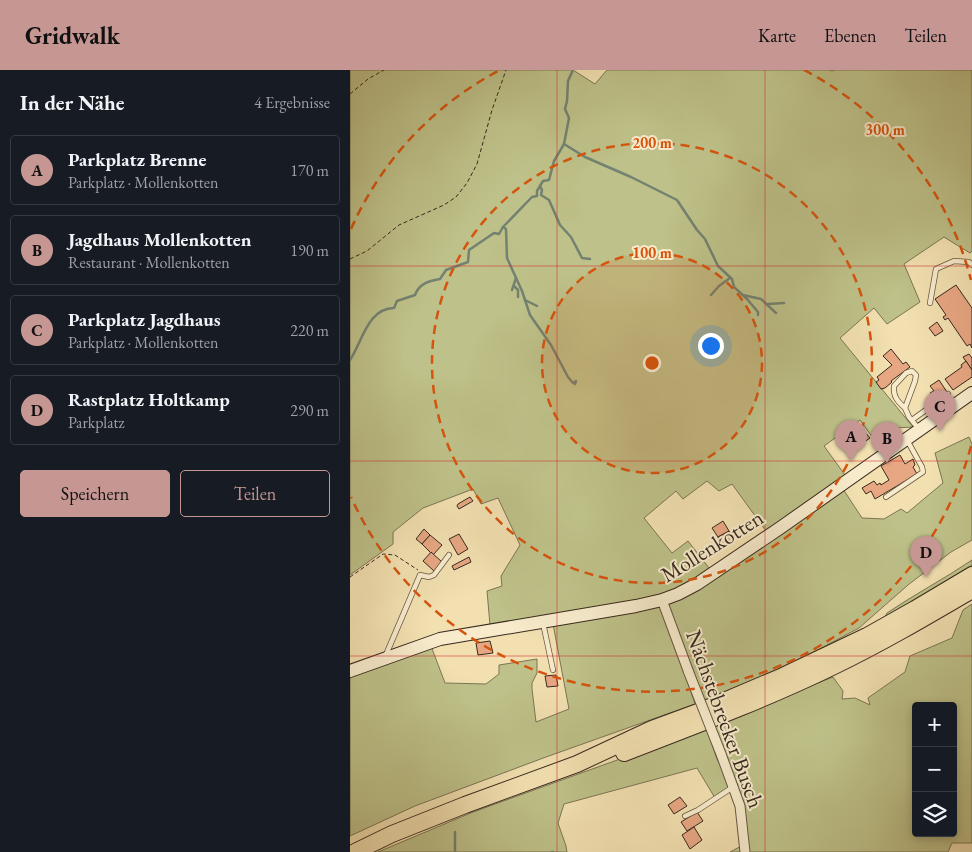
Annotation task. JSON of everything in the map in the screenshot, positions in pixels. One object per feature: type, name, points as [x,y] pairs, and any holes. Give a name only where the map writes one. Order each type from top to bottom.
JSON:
[{"type":"highway","points":[[355,852],[392,834],[457,807],[577,764],[652,728],[744,693],[824,656],[915,609],[972,575]]},
{"type":"highway","points":[[371,852],[458,814],[701,724],[787,688],[871,647],[972,590]]},
{"type":"highway","points":[[824,656],[882,616]]},
{"type":"main road","name":"Mollenkotten","points":[[350,670],[440,639],[662,600],[678,594],[719,570],[906,439],[916,425],[972,393]]},
{"type":"street","name":"Nächstebrecker Busch","points":[[662,600],[740,806],[745,852]]},
{"type":"lane","points":[[930,303],[936,269],[954,261],[969,262],[972,265]]},
{"type":"lane","points":[[904,408],[915,381],[916,375],[912,371],[906,373],[894,386],[894,393],[897,400],[916,425],[948,394]]},
{"type":"lane","points":[[886,497],[923,472],[906,439]]},
{"type":"lane","points":[[384,658],[420,575],[429,577],[434,575],[449,555]]},
{"type":"lane","points":[[543,621],[552,670]]},
{"type":"lane","points":[[685,816],[698,810],[733,787]]},
{"type":"path","points":[[350,94],[368,78],[384,70]]},
{"type":"path","points":[[350,259],[367,251],[399,226],[444,205],[456,197],[467,183],[477,164],[492,110],[506,70]]},
{"type":"path","points":[[350,577],[383,554],[396,555],[418,570],[420,575]]},
{"type":"green space","points":[[350,70],[573,70],[595,84],[607,70],[972,70],[972,251],[970,253],[944,237],[904,264],[920,302],[887,324],[874,308],[840,338],[913,427],[895,428],[875,441],[860,420],[824,446],[845,475],[766,531],[732,484],[719,491],[707,481],[683,499],[676,491],[644,518],[672,553],[688,541],[709,568],[691,581],[661,596],[490,625],[487,591],[502,586],[501,576],[520,545],[498,498],[481,504],[473,489],[423,508],[393,532],[393,544],[350,575]]},
{"type":"green space","points":[[969,437],[972,444],[972,540],[951,552],[908,585],[859,628],[782,669],[705,701],[667,603],[843,489],[862,518],[884,519],[901,509],[907,513],[943,483],[935,453]]},
{"type":"green space","points":[[972,560],[972,565],[885,617],[887,613]]},
{"type":"green space","points":[[661,604],[695,704],[415,806],[350,836],[350,673],[431,646],[445,683],[486,684],[499,674],[499,665],[537,659],[537,673],[532,683],[536,722],[569,709],[553,624]]},
{"type":"green space","points":[[972,604],[972,843],[952,843],[948,852],[730,852],[747,843],[713,724],[833,677],[843,691],[842,699],[855,698],[870,705],[868,698],[905,672],[910,656],[952,638],[963,610]]},
{"type":"green space","points":[[706,728],[717,759],[731,787],[715,798],[697,768],[564,804],[558,823],[567,852],[378,852],[473,812]]},
{"type":"building","points":[[956,285],[972,308],[972,348],[970,344],[967,346],[948,318],[945,320],[943,317],[946,315],[935,299]]},
{"type":"building","points":[[937,322],[943,331],[935,336],[929,328]]},
{"type":"building","points":[[891,349],[903,364],[906,362],[910,367],[891,381],[885,388],[881,389],[876,382],[879,380],[877,377],[892,365],[883,356]]},
{"type":"building","points":[[969,354],[972,358],[972,370],[963,357]]},
{"type":"building","points":[[966,361],[972,370],[972,377],[953,390],[945,379],[962,367],[961,365]]},
{"type":"building","points":[[939,380],[947,392],[935,400],[930,393],[934,391],[930,386]]},
{"type":"building","points":[[860,426],[870,438],[860,445],[852,432]]},
{"type":"building","points":[[900,455],[905,464],[913,459],[915,465],[913,467],[917,474],[875,499],[871,491],[866,494],[862,488],[874,481],[877,485],[880,483],[881,485],[889,480],[881,466]]},
{"type":"building","points":[[470,497],[473,501],[459,509],[458,504]]},
{"type":"building","points":[[723,521],[729,531],[718,537],[712,528]]},
{"type":"building","points":[[424,529],[430,535],[422,544],[416,539]]},
{"type":"building","points":[[729,531],[734,540],[723,547],[718,537]]},
{"type":"building","points":[[459,534],[468,549],[458,555],[449,539]]},
{"type":"building","points":[[430,535],[442,545],[433,555],[422,544]]},
{"type":"building","points":[[431,552],[442,562],[434,571],[423,561]]},
{"type":"building","points":[[469,557],[471,562],[454,570],[452,566]]},
{"type":"building","points":[[490,641],[493,653],[478,655],[476,643]]},
{"type":"building","points":[[556,675],[558,686],[547,687],[545,676]]},
{"type":"building","points":[[680,797],[687,806],[674,814],[668,805]]},
{"type":"building","points":[[697,812],[703,821],[687,831],[681,822]]},
{"type":"building","points":[[694,827],[702,840],[690,849],[682,835]]},
{"type":"waterway","points":[[573,70],[568,81],[565,109],[569,118],[564,144],[554,161],[549,180],[543,181],[540,186],[542,190],[541,195],[549,200],[560,225],[571,237],[582,258],[590,259]]},
{"type":"waterway","points":[[564,144],[585,157],[677,200],[705,239],[718,266],[732,279],[734,287],[747,299],[758,312],[758,315]]},
{"type":"waterway","points":[[540,186],[537,196],[532,197],[503,227],[506,229],[507,258],[522,291],[530,315],[551,345],[568,377],[573,383],[576,381],[575,384]]},
{"type":"waterway","points":[[350,360],[367,327],[378,314],[385,309],[394,308],[397,301],[415,295],[424,284],[440,279],[446,270],[468,262],[469,250],[494,233],[499,234],[503,227]]},
{"type":"waterway","points":[[512,290],[516,278]]},
{"type":"waterway","points":[[711,295],[730,278]]},
{"type":"waterway","points":[[514,286],[518,290],[518,297]]},
{"type":"waterway","points":[[743,295],[761,299],[776,313]]},
{"type":"waterway","points":[[525,300],[537,306]]},
{"type":"waterway","points":[[768,304],[784,303]]},
{"type":"waterway","points":[[455,832],[455,852]]},
{"type":"place","name":"Parkplatz Jagdhaus","points":[[940,431]]},
{"type":"place","name":"Parkplatz Brenne","points":[[851,461]]},
{"type":"place","name":"Jagdhaus Mollenkotten","points":[[887,463]]},
{"type":"place","name":"Rastplatz Holtkamp","points":[[926,577]]}]
